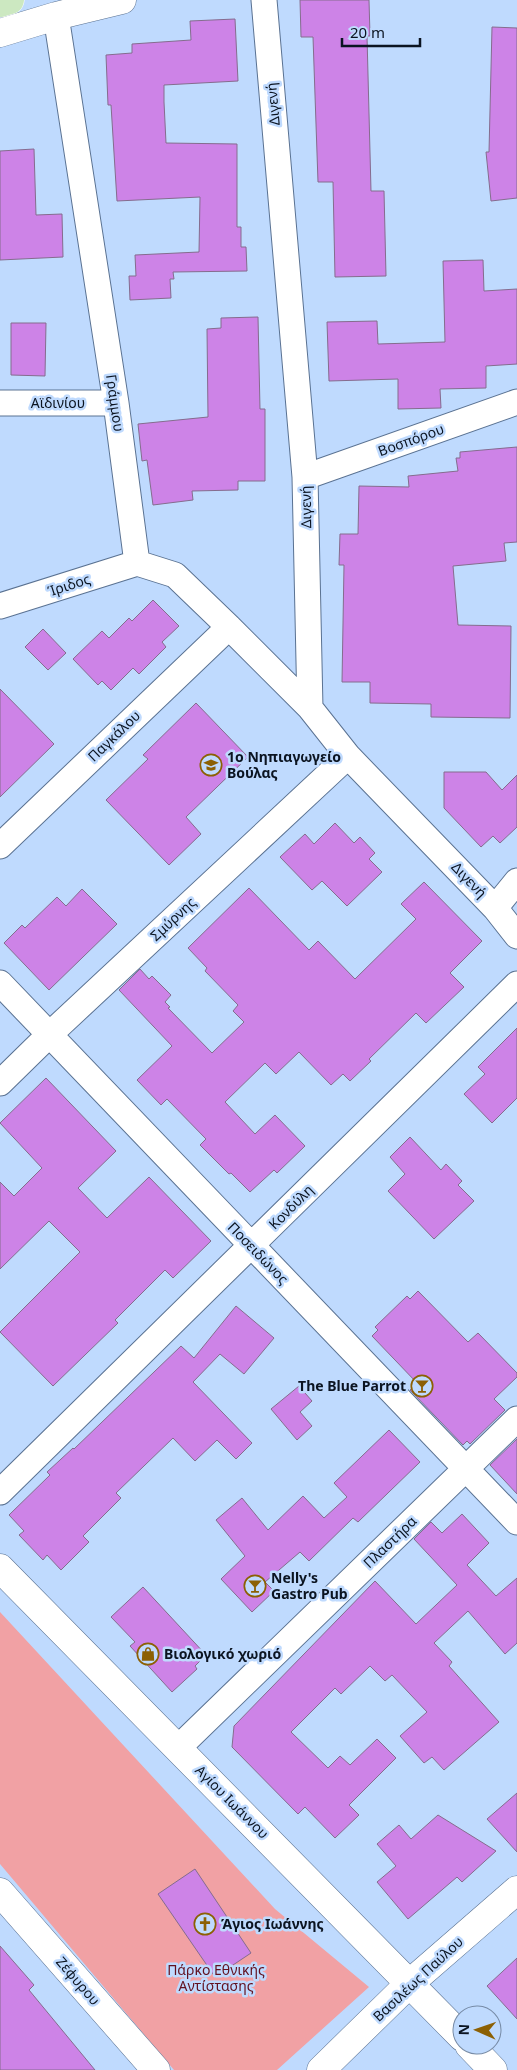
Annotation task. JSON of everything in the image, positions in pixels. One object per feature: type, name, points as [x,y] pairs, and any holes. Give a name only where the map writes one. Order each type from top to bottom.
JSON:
[{"type":"main road","points":[[0,3],[10,0]]},
{"type":"street","points":[[0,33],[56,16],[122,0]]},
{"type":"street","name":"Διγενή","points":[[264,0],[305,477],[310,708],[348,756],[495,908],[517,936]]},
{"type":"street","name":"Γράμμου","points":[[56,16],[116,403],[137,563]]},
{"type":"street","name":"Βοσπόρου","points":[[305,477],[517,402]]},
{"type":"street","name":"Αϊδινίου","points":[[0,404],[116,403]]},
{"type":"street","points":[[137,563],[175,575],[229,626],[310,708]]},
{"type":"street","name":"Ίριδος","points":[[0,606],[137,563]]},
{"type":"street","name":"Παγκάλου","points":[[0,846],[229,626]]},
{"type":"street","name":"Σμύρνης","points":[[0,1083],[348,756]]},
{"type":"street","points":[[495,908],[517,881]]},
{"type":"street","name":"Ποσειδώνος","points":[[0,983],[517,1522]]},
{"type":"street","name":"Κονδύλη","points":[[0,1492],[517,984]]},
{"type":"street","name":"Πλαστήρα","points":[[178,1748],[517,1419]]},
{"type":"street","name":"Αγίου Ιωάννου","points":[[0,1568],[452,2027]]},
{"type":"street","name":"Βασιλέως Παύλου","points":[[322,2070],[410,1983],[517,1890]]},
{"type":"street","name":"Ζέφυρου","points":[[0,1892],[156,2070]]},
{"type":"street","points":[[479,2055],[493,2070]]},
{"type":"green space","name":"Πάρκο Εθνικής Αντίστασης","points":[[0,1612],[275,1909],[369,1987],[277,2070],[174,2070],[0,1864]]},
{"type":"building","points":[[300,0],[369,0],[370,36],[367,36],[371,191],[384,191],[386,276],[335,277],[333,182],[318,182],[313,37],[301,37]]},
{"type":"building","points":[[235,19],[238,81],[164,85],[164,102],[166,143],[237,144],[237,227],[241,227],[241,247],[246,247],[247,271],[173,272],[174,279],[170,279],[171,298],[130,300],[129,276],[136,276],[135,255],[199,252],[200,197],[117,201],[111,105],[108,105],[106,55],[132,53],[132,44],[191,40],[190,21]]},
{"type":"building","points":[[492,27],[517,28],[517,198],[491,201],[486,152],[489,152]]},
{"type":"building","points":[[34,149],[36,215],[62,214],[63,257],[0,260],[0,151]]},
{"type":"building","points":[[483,260],[484,291],[517,289],[517,364],[486,366],[486,388],[440,389],[441,408],[398,409],[398,379],[329,381],[327,322],[377,321],[378,344],[445,342],[443,261]]},
{"type":"building","points":[[258,317],[260,409],[265,409],[265,481],[238,481],[238,490],[192,491],[193,500],[153,505],[147,460],[142,461],[138,424],[208,417],[207,329],[221,328],[221,318]]},
{"type":"building","points":[[11,323],[46,323],[45,376],[11,375]]},
{"type":"building","points":[[517,447],[517,542],[504,543],[506,561],[453,566],[458,625],[511,626],[510,718],[431,717],[431,704],[370,703],[370,682],[342,682],[344,565],[339,565],[340,534],[358,534],[359,486],[409,487],[408,476],[458,471],[456,458],[460,458],[460,452]]},
{"type":"building","points":[[153,600],[179,626],[162,642],[166,647],[139,674],[133,668],[111,690],[102,681],[98,685],[73,659],[102,631],[109,638],[129,618],[132,621]]},
{"type":"building","points":[[43,629],[66,653],[48,670],[25,647]]},
{"type":"building","points":[[0,689],[54,744],[0,797]]},
{"type":"building","points":[[196,703],[248,757],[186,817],[201,834],[169,865],[106,800],[148,759],[143,755]]},
{"type":"building","points":[[444,772],[486,772],[502,790],[517,775],[517,827],[500,843],[493,836],[481,847],[444,808]]},
{"type":"building","points":[[335,823],[354,843],[360,837],[375,853],[369,859],[382,872],[347,906],[322,881],[312,890],[280,857],[305,834],[314,844]]},
{"type":"building","points":[[424,882],[482,941],[450,973],[464,987],[426,1023],[416,1013],[369,1059],[371,1061],[350,1081],[343,1074],[331,1085],[299,1052],[276,1074],[265,1063],[225,1102],[255,1134],[275,1115],[305,1146],[277,1173],[274,1170],[250,1192],[200,1145],[206,1139],[167,1099],[161,1105],[137,1080],[172,1046],[119,990],[140,969],[149,979],[152,976],[171,995],[165,1002],[170,1007],[168,1008],[212,1053],[244,1022],[233,1011],[238,1005],[205,971],[207,968],[188,948],[249,888],[309,950],[318,941],[355,979],[416,919],[401,904]]},
{"type":"building","points":[[82,889],[117,924],[49,990],[4,943],[22,925],[25,928],[57,897],[66,906]]},
{"type":"building","points":[[517,1028],[517,1098],[492,1123],[464,1094],[485,1074],[478,1067]]},
{"type":"building","points":[[46,1078],[116,1151],[78,1188],[107,1218],[149,1177],[211,1241],[173,1278],[165,1270],[115,1320],[118,1323],[53,1386],[0,1332],[80,1252],[49,1221],[0,1269],[0,1182],[14,1196],[42,1168],[0,1123]]},
{"type":"building","points":[[410,1137],[441,1170],[446,1164],[462,1181],[458,1185],[474,1201],[434,1239],[388,1191],[405,1174],[390,1157]]},
{"type":"building","points":[[418,1291],[468,1342],[478,1333],[517,1373],[517,1377],[494,1399],[505,1410],[470,1444],[467,1441],[463,1445],[410,1390],[417,1383],[372,1336],[378,1330],[375,1327],[407,1296],[410,1299]]},
{"type":"building","points":[[236,1306],[274,1338],[244,1374],[220,1354],[193,1382],[252,1443],[236,1459],[217,1440],[195,1461],[173,1438],[116,1493],[121,1498],[83,1536],[89,1542],[61,1570],[47,1555],[43,1560],[19,1535],[24,1531],[9,1515],[50,1475],[47,1472],[74,1449],[181,1346],[194,1358]]},
{"type":"building","points":[[299,1386],[312,1401],[300,1412],[312,1426],[297,1440],[271,1409]]},
{"type":"building","points":[[389,1430],[420,1462],[358,1522],[353,1518],[309,1561],[300,1552],[265,1582],[274,1591],[252,1612],[221,1579],[245,1556],[216,1520],[242,1498],[268,1530],[303,1496],[324,1518],[347,1497],[334,1483]]},
{"type":"building","points":[[517,1439],[517,1494],[490,1465]]},
{"type":"building","points":[[462,1514],[489,1543],[467,1565],[496,1596],[517,1578],[517,1643],[505,1654],[468,1611],[434,1643],[452,1662],[449,1666],[499,1722],[444,1770],[432,1757],[424,1763],[400,1736],[427,1712],[392,1675],[385,1681],[370,1666],[341,1694],[335,1688],[291,1732],[328,1768],[340,1756],[350,1765],[377,1739],[396,1758],[349,1805],[359,1815],[335,1838],[305,1807],[298,1814],[232,1747],[234,1726],[375,1581],[416,1624],[457,1585],[414,1539],[431,1522],[442,1533]]},
{"type":"building","points":[[143,1587],[206,1655],[195,1666],[197,1669],[172,1692],[130,1646],[135,1642],[111,1617]]},
{"type":"building","points":[[517,1793],[517,1852],[487,1819]]},
{"type":"building","points":[[438,1815],[496,1851],[462,1882],[457,1877],[408,1919],[377,1882],[396,1866],[377,1844],[399,1825],[411,1839]]},
{"type":"building","name":"Άγιος Ιωάννης","points":[[195,1869],[251,1953],[215,1977],[158,1894]]},
{"type":"building","points":[[0,1946],[34,1985],[29,1990],[95,2070],[0,2070]]},
{"type":"building","points":[[517,1958],[517,2019],[487,1986]]},
{"type":"place","name":"1ο Νηπιαγωγείο Βούλας","points":[[211,765]]},
{"type":"place","name":"The Blue Parrot","points":[[422,1386]]},
{"type":"place","name":"Nelly's Gastro Pub","points":[[255,1586]]},
{"type":"place","name":"Βιολογικό χωριό","points":[[148,1654]]},
{"type":"place","name":"Άγιος Ιωάννης","points":[[205,1924]]}]
